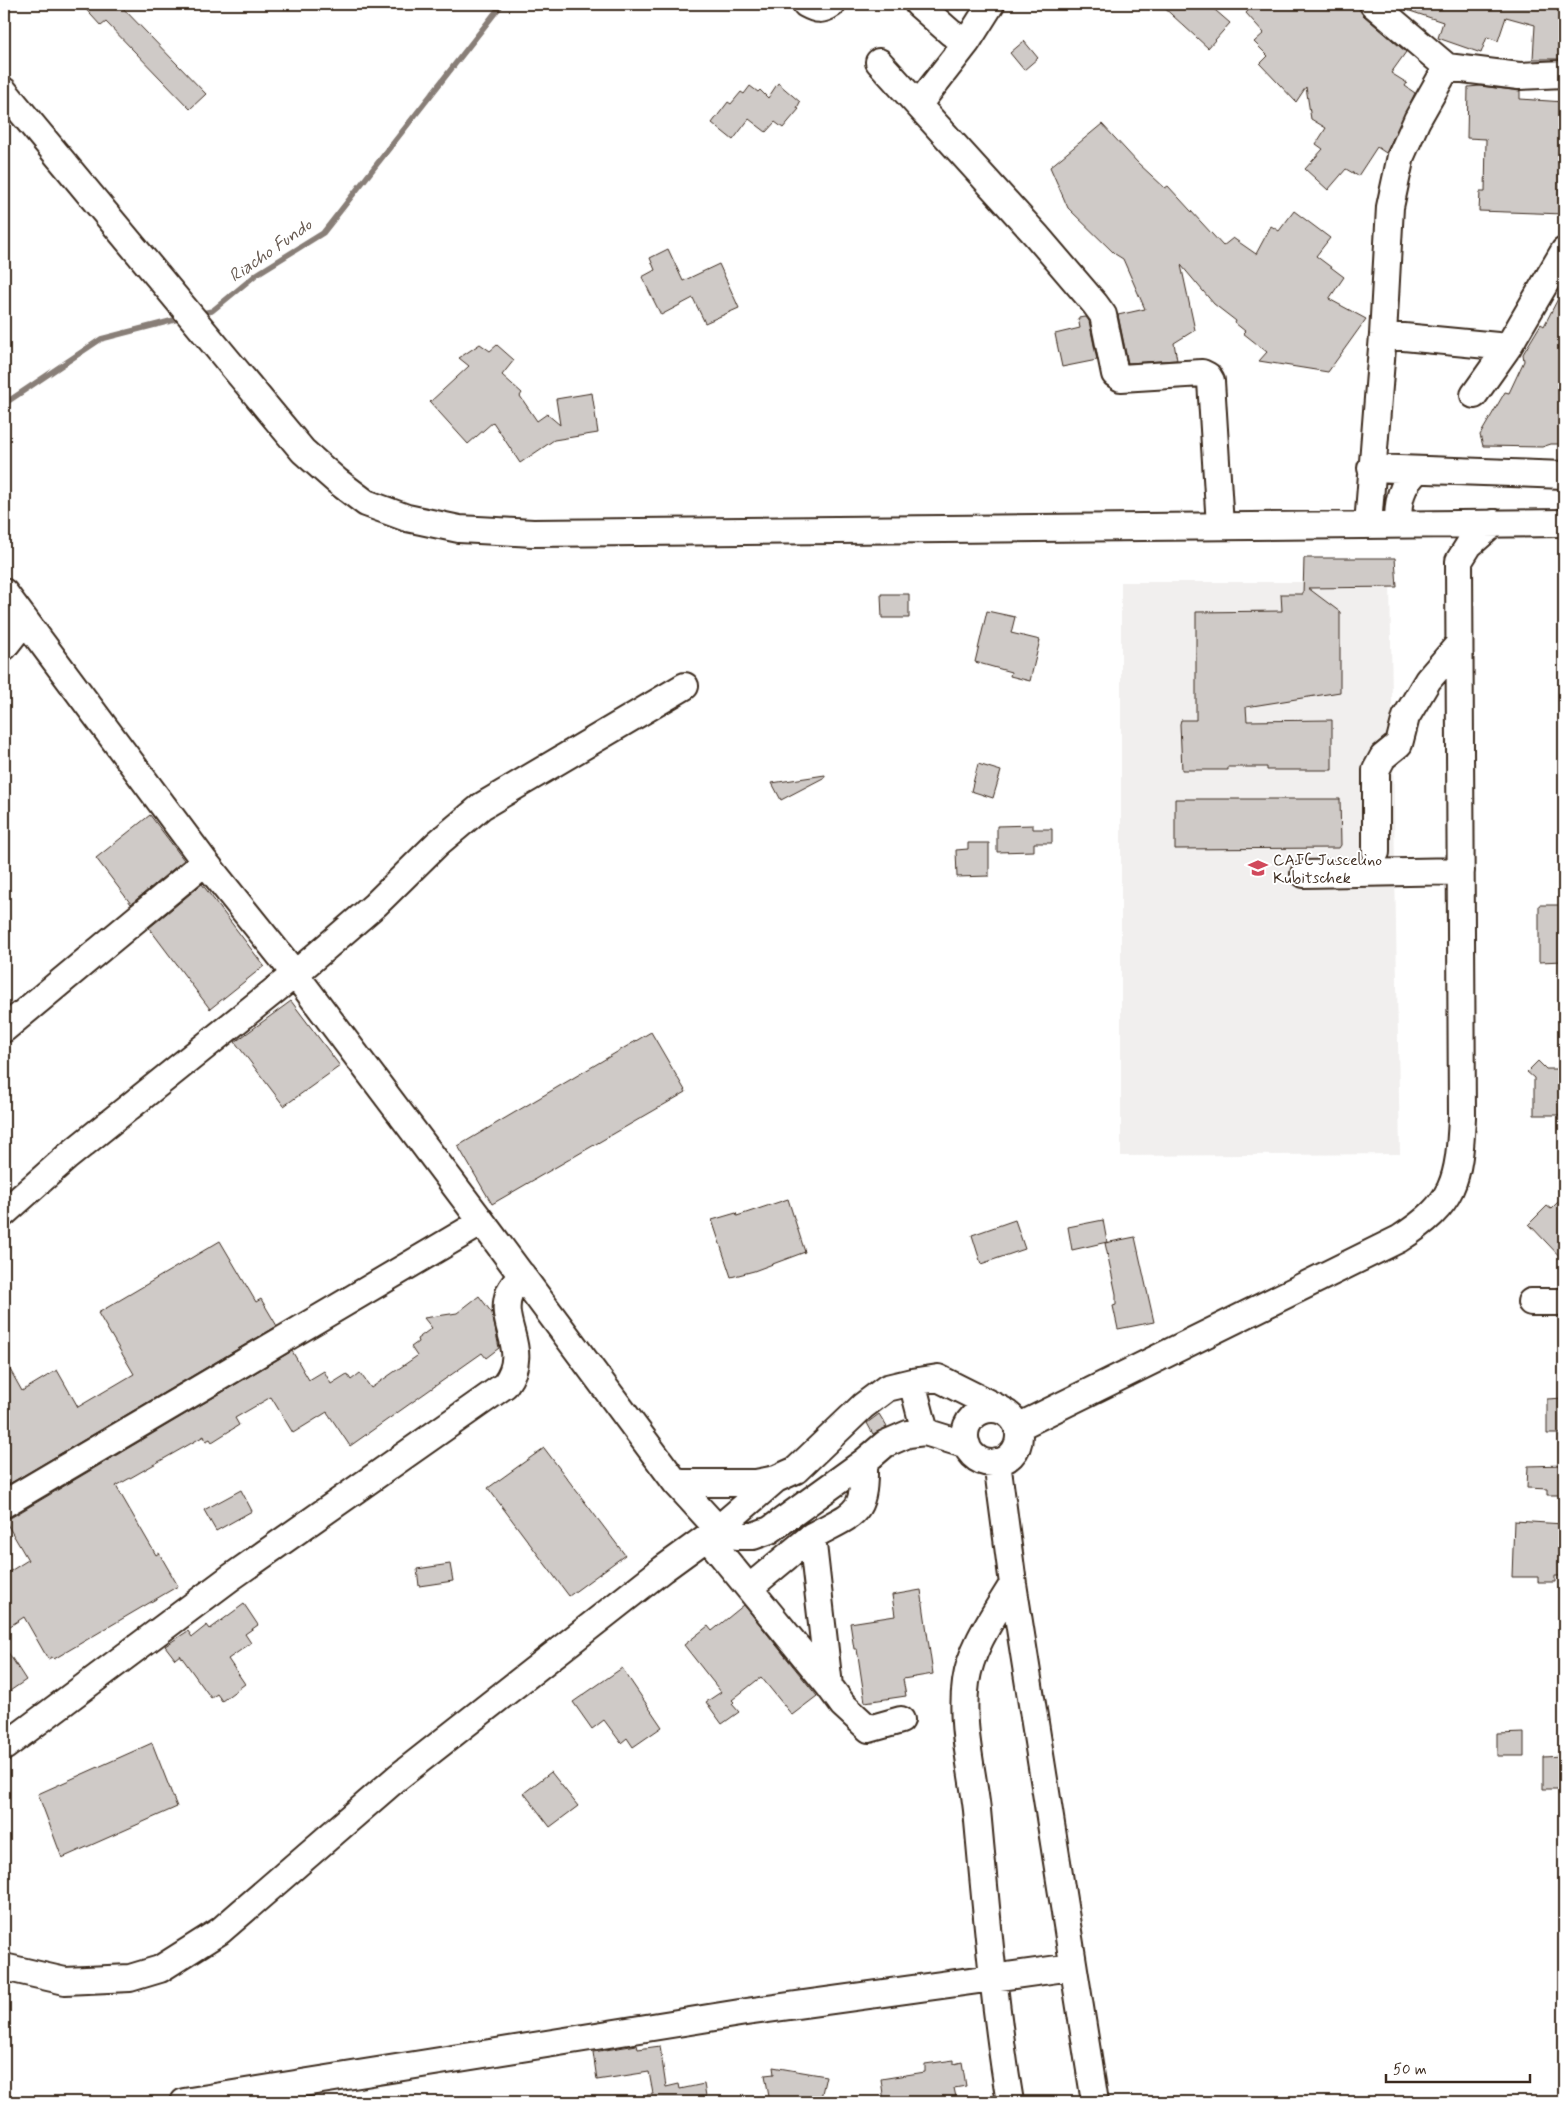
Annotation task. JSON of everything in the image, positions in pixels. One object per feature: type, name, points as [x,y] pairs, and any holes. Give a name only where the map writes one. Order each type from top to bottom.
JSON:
[{"type":"street","points":[[806,4],[815,9],[823,10],[832,4]]},
{"type":"street","points":[[918,4],[951,33],[968,42]]},
{"type":"street","points":[[918,105],[968,42],[991,4]]},
{"type":"street","points":[[1373,4],[1446,67],[1519,76],[1564,74]]},
{"type":"street","points":[[879,62],[1095,304],[1103,315],[1116,374],[1121,378],[1202,374],[1208,376],[1211,381],[1220,526]]},
{"type":"street","points":[[1368,525],[1371,468],[1384,335],[1390,207],[1401,156],[1417,120],[1446,67]]},
{"type":"street","points":[[4,91],[303,451],[366,503],[407,518],[459,529],[533,533],[725,533],[1564,523]]},
{"type":"street","points":[[1474,395],[1508,347],[1564,251]]},
{"type":"street","points":[[1384,335],[1508,347]]},
{"type":"street","points":[[1371,468],[1564,475]]},
{"type":"street","points":[[1398,524],[1398,503],[1405,483],[1418,470]]},
{"type":"street","points":[[676,1483],[756,1484],[776,1479],[796,1470],[863,1406],[887,1388],[938,1378],[1010,1418],[1019,1438],[1016,1449],[1008,1458],[997,1462],[985,1462],[974,1456],[967,1445],[965,1433],[970,1421],[978,1413],[990,1409],[1010,1418],[1399,1239],[1424,1223],[1449,1194],[1460,1162],[1461,1126],[1459,561],[1469,545],[1494,523]]},
{"type":"street","points":[[1426,524],[1459,561]]},
{"type":"street","points":[[4,592],[205,862],[295,974],[522,1275],[713,1533],[749,1588],[830,1686],[843,1705],[868,1729],[901,1720]]},
{"type":"street","points":[[4,647],[25,620]]},
{"type":"street","points":[[1376,852],[1376,770],[1383,757],[1399,744],[1406,717],[1428,680],[1459,644]]},
{"type":"street","points":[[4,1212],[67,1158],[295,974],[375,905],[438,843],[482,806],[685,686]]},
{"type":"street","points":[[4,1029],[205,862]]},
{"type":"street","points":[[1304,874],[1460,871]]},
{"type":"street","points":[[4,1504],[482,1222]]},
{"type":"street","points":[[4,1747],[230,1578],[505,1385],[512,1376],[516,1356],[508,1318],[508,1302],[510,1291],[522,1275]]},
{"type":"street","points":[[1531,1302],[1564,1302]]},
{"type":"street","points":[[912,1382],[925,1432]]},
{"type":"street","points":[[713,1533],[753,1536],[770,1530],[864,1462],[885,1444],[908,1434],[925,1432],[967,1445]]},
{"type":"street","points":[[749,1588],[812,1536],[848,1516],[860,1506],[864,1488],[864,1462]]},
{"type":"street","points":[[997,1462],[1013,1584],[1072,1967],[1095,2102]]},
{"type":"street","points":[[4,1967],[65,1981],[130,1978],[160,1969],[220,1931],[398,1776],[713,1533],[776,1479]]},
{"type":"street","points":[[812,1536],[830,1686]]},
{"type":"street","points":[[1010,2102],[994,1978],[974,1778],[965,1726],[965,1703],[966,1680],[977,1644],[1013,1584]]},
{"type":"street","points":[[184,2102],[746,2012],[1072,1967]]},
{"type":"shaded area","name":"CAIC Juscelino Kubitschek","points":[[1121,582],[1390,582],[1400,1154],[1121,1156]]},
{"type":"building","points":[[81,4],[119,4],[206,94],[190,109],[106,22],[101,26]]},
{"type":"building","points":[[1160,4],[1208,4],[1230,23],[1208,48]]},
{"type":"building","points":[[1254,4],[1358,4],[1363,15],[1406,52],[1391,73],[1407,83],[1405,86],[1415,93],[1386,153],[1377,147],[1358,176],[1346,169],[1328,190],[1305,169],[1323,149],[1316,144],[1326,128],[1311,119],[1306,87],[1296,102],[1260,64],[1268,56],[1254,42],[1264,33],[1246,13]]},
{"type":"building","points":[[1396,4],[1564,4],[1564,29],[1560,28],[1559,59],[1533,59],[1535,25],[1506,17],[1498,41],[1487,37],[1481,53],[1438,38],[1443,22],[1401,8]]},
{"type":"building","points":[[1024,41],[1038,58],[1024,70],[1010,53]]},
{"type":"building","points":[[778,83],[800,102],[797,108],[799,109],[783,128],[775,122],[766,132],[749,119],[733,140],[712,123],[728,102],[731,104],[741,92],[744,94],[750,86],[758,92],[760,90],[768,98]]},
{"type":"building","points":[[1480,86],[1520,91],[1520,99],[1564,102],[1564,214],[1479,211],[1480,192],[1485,192],[1486,139],[1467,138],[1468,87]]},
{"type":"building","points":[[1102,124],[1138,163],[1165,188],[1168,186],[1223,246],[1233,238],[1256,254],[1271,226],[1279,231],[1294,211],[1330,238],[1316,256],[1344,277],[1329,299],[1366,319],[1328,372],[1259,361],[1267,352],[1243,333],[1245,331],[1235,323],[1236,321],[1214,304],[1181,265],[1195,330],[1174,343],[1177,360],[1128,363],[1118,315],[1145,309],[1123,259],[1115,254],[1068,208],[1050,167]]},
{"type":"building","points":[[668,249],[683,281],[719,264],[739,308],[705,323],[693,298],[661,315],[642,277],[655,270],[650,258]]},
{"type":"building","points":[[1564,287],[1564,444],[1551,444],[1542,447],[1483,446],[1480,435],[1505,392],[1509,393],[1524,361],[1523,354],[1541,324],[1544,326]]},
{"type":"building","points":[[1086,317],[1089,321],[1097,360],[1062,367],[1055,334],[1080,328],[1078,318]]},
{"type":"building","points":[[480,344],[490,351],[497,345],[514,360],[502,375],[522,393],[520,396],[537,421],[547,414],[560,425],[556,399],[592,393],[598,433],[554,440],[520,463],[493,422],[468,444],[430,402],[469,366],[459,358]]},
{"type":"building","points":[[1304,558],[1395,558],[1397,587],[1308,588],[1340,612],[1340,692],[1246,707],[1247,721],[1332,720],[1332,770],[1267,770],[1267,767],[1228,767],[1228,770],[1182,770],[1181,720],[1196,720],[1196,612],[1282,611],[1281,594],[1303,594]]},
{"type":"building","points":[[881,594],[909,594],[909,618],[882,618]]},
{"type":"building","points":[[987,611],[1015,617],[1011,633],[1040,640],[1030,681],[1010,676],[1011,672],[975,662]]},
{"type":"building","points":[[978,764],[1001,771],[993,798],[971,791]]},
{"type":"building","points":[[825,775],[825,777],[781,800],[772,783]]},
{"type":"building","points":[[1175,799],[1340,799],[1341,845],[1339,848],[1175,849]]},
{"type":"building","points":[[150,815],[184,860],[131,904],[96,858]]},
{"type":"building","points":[[1033,825],[1033,829],[1052,829],[1052,843],[1034,843],[1034,851],[997,852],[997,826]]},
{"type":"building","points":[[968,843],[989,843],[989,876],[957,877],[956,850],[968,849]]},
{"type":"building","points":[[202,884],[264,966],[210,1009],[149,928]]},
{"type":"building","points":[[1539,905],[1564,905],[1564,961],[1539,962]]},
{"type":"building","points":[[291,1001],[340,1066],[284,1106],[235,1042]]},
{"type":"building","points":[[651,1032],[686,1092],[492,1204],[458,1146]]},
{"type":"building","points":[[1538,1061],[1546,1069],[1564,1069],[1564,1115],[1534,1115],[1534,1078],[1527,1072]]},
{"type":"building","points":[[1564,1196],[1564,1261],[1529,1224],[1547,1206],[1551,1209]]},
{"type":"building","points":[[788,1199],[805,1252],[754,1271],[731,1277],[712,1220],[736,1213],[737,1216]]},
{"type":"building","points":[[1015,1220],[1025,1249],[981,1264],[972,1235]]},
{"type":"building","points":[[1103,1220],[1107,1242],[1072,1250],[1068,1227]]},
{"type":"building","points":[[1135,1237],[1154,1322],[1118,1329],[1113,1306],[1116,1305],[1116,1294],[1105,1243]]},
{"type":"building","points":[[220,1241],[256,1302],[261,1299],[277,1326],[4,1487],[4,1359],[22,1391],[57,1370],[78,1407],[134,1374],[98,1313]]},
{"type":"building","points":[[479,1296],[492,1313],[499,1348],[486,1358],[482,1353],[350,1446],[327,1412],[293,1433],[271,1397],[235,1418],[239,1425],[212,1442],[210,1439],[206,1441],[204,1436],[116,1486],[156,1555],[159,1553],[178,1586],[54,1659],[52,1657],[48,1659],[24,1617],[4,1630],[4,1575],[28,1560],[4,1519],[12,1517],[292,1351],[309,1380],[324,1371],[331,1384],[347,1374],[351,1380],[360,1373],[371,1388],[417,1356],[411,1347],[418,1342],[417,1339],[432,1328],[424,1318],[457,1313]]},
{"type":"building","points":[[1564,1398],[1564,1434],[1547,1434],[1547,1399]]},
{"type":"building","points":[[879,1414],[887,1427],[873,1434],[867,1423]]},
{"type":"building","points":[[544,1448],[625,1555],[569,1596],[488,1488]]},
{"type":"building","points":[[1564,1465],[1564,1495],[1548,1495],[1548,1489],[1527,1488],[1528,1466]]},
{"type":"building","points":[[241,1490],[252,1511],[216,1531],[204,1510]]},
{"type":"building","points":[[1514,1521],[1564,1524],[1564,1576],[1555,1576],[1555,1582],[1538,1582],[1538,1577],[1512,1577]]},
{"type":"building","points":[[450,1564],[453,1581],[419,1586],[417,1569]]},
{"type":"building","points":[[921,1590],[933,1674],[903,1679],[906,1696],[865,1702],[857,1649],[854,1649],[850,1623],[895,1616],[892,1595]]},
{"type":"building","points":[[244,1604],[258,1625],[245,1634],[251,1643],[228,1659],[245,1684],[222,1701],[217,1694],[211,1698],[180,1655],[175,1659],[165,1646],[188,1631],[192,1637],[207,1625],[210,1629]]},
{"type":"building","points":[[744,1605],[817,1696],[792,1715],[761,1677],[732,1700],[734,1702],[732,1704],[739,1712],[722,1724],[706,1702],[721,1692],[684,1645],[708,1626],[712,1631]]},
{"type":"building","points":[[4,1646],[26,1680],[4,1695]]},
{"type":"building","points":[[622,1668],[662,1727],[633,1747],[627,1738],[621,1743],[604,1720],[592,1729],[573,1702]]},
{"type":"building","points":[[1524,1733],[1524,1756],[1497,1756],[1497,1734]]},
{"type":"building","points":[[152,1743],[177,1807],[62,1858],[38,1794]]},
{"type":"building","points":[[1562,1756],[1563,1789],[1543,1789],[1543,1757]]},
{"type":"building","points":[[551,1772],[578,1806],[550,1827],[524,1793]]},
{"type":"building","points":[[637,2045],[638,2049],[660,2046],[666,2087],[679,2084],[680,2089],[704,2084],[707,2102],[648,2102],[647,2095],[653,2094],[649,2072],[597,2080],[593,2052]]},
{"type":"building","points":[[954,2060],[954,2064],[962,2062],[966,2086],[954,2088],[956,2097],[950,2098],[951,2102],[884,2102],[881,2079],[925,2072],[925,2064]]},
{"type":"building","points":[[773,2067],[826,2076],[820,2102],[770,2102],[765,2075],[774,2074]]},
{"type":"waterway","name":"Riacho Fundo","points":[[198,314],[212,311],[257,274],[323,233],[502,4]]},
{"type":"waterway","name":"Riacho Fundo","points":[[4,404],[101,339],[182,318]]},
{"type":"place","name":"CAIC Juscelino Kubitschek","points":[[1258,868]]}]
